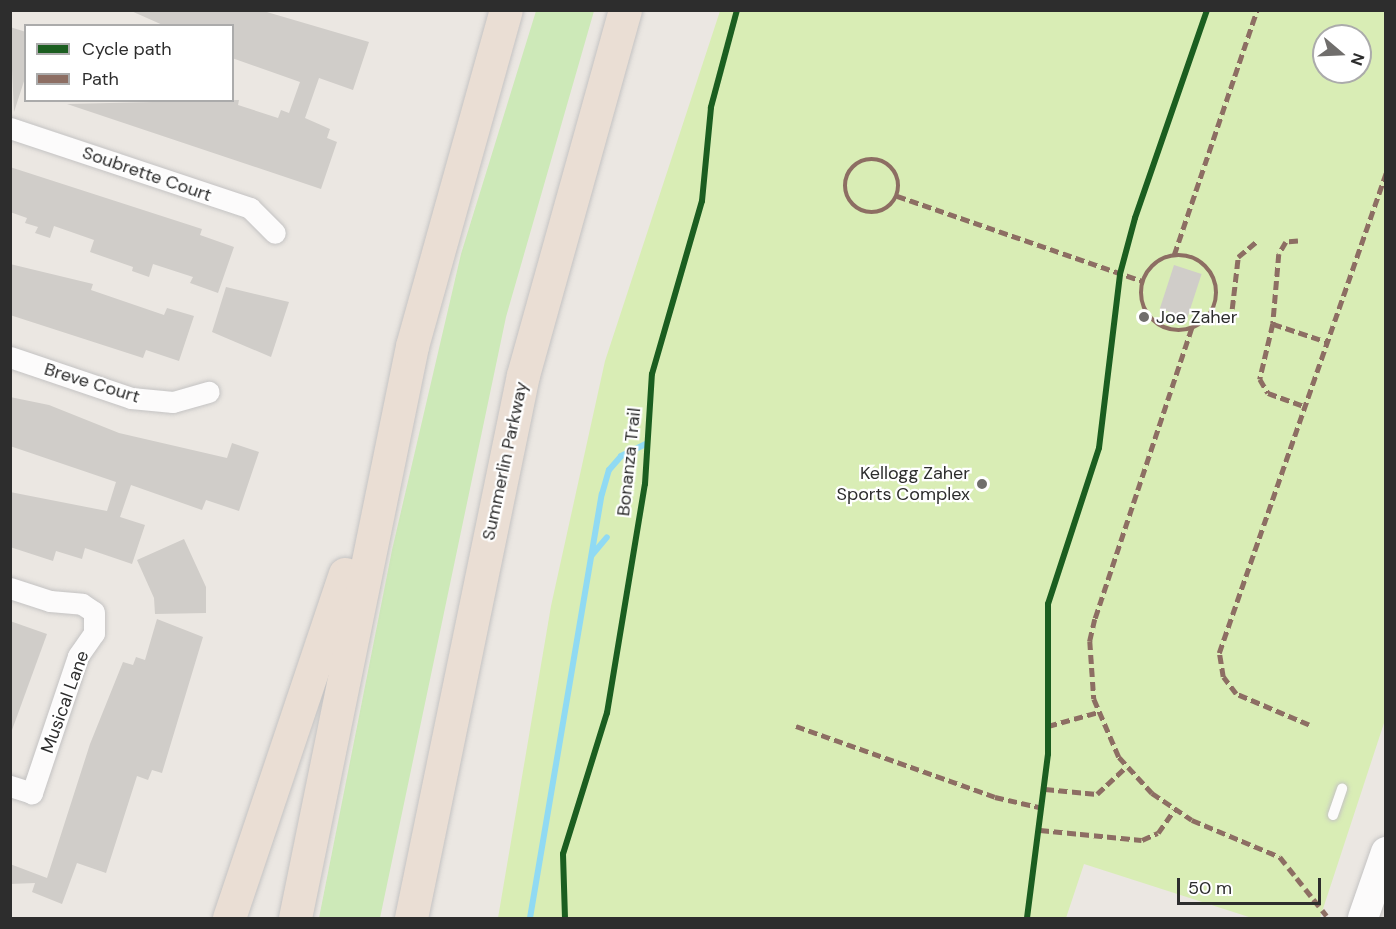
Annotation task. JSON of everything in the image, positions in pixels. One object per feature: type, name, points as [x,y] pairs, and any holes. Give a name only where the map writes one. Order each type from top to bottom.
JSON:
[{"type":"highway","points":[[295,918],[397,412],[463,153],[506,10]]},
{"type":"highway","name":"Summerlin Parkway","points":[[411,918],[523,375],[625,10]]},
{"type":"highway","points":[[229,918],[397,412]]},
{"type":"highway","points":[[419,918],[420,878]]},
{"type":"main road","points":[[1364,918],[1386,852]]},
{"type":"street","name":"Soubrette Court","points":[[10,128],[250,208],[275,233]]},
{"type":"street","name":"Breve Court","points":[[10,357],[131,398],[173,402],[209,392]]},
{"type":"street","name":"Musical Lane","points":[[10,588],[50,601],[82,604],[94,612],[94,633],[78,656],[32,793],[10,786]]},
{"type":"lane","points":[[1333,815],[1342,789]]},
{"type":"green space","points":[[536,11],[594,11],[506,317],[380,918],[319,918],[392,550],[461,254]]},
{"type":"green space","name":"Kellogg Zaher Sports Complex","points":[[720,11],[1385,11],[1385,720],[1320,918],[1252,918],[1084,864],[1066,918],[498,918],[551,606],[605,361]]},
{"type":"building","points":[[129,10],[260,10],[369,42],[353,90],[319,78],[305,118],[330,129],[327,138],[337,142],[321,189],[67,104],[234,102],[239,100],[238,105],[278,118],[281,110],[289,113],[300,82],[234,59],[234,24],[160,24]]},
{"type":"building","points":[[10,27],[24,31],[24,81],[14,112]]},
{"type":"building","points":[[10,167],[202,229],[200,235],[234,247],[218,293],[190,283],[193,277],[153,264],[149,277],[132,271],[133,267],[90,252],[94,240],[54,226],[50,238],[35,233],[38,227],[25,223],[27,218],[10,212]]},
{"type":"building","points":[[10,264],[93,284],[91,290],[164,315],[167,308],[194,316],[179,361],[146,350],[143,358],[10,315]]},
{"type":"building","points":[[1174,265],[1202,274],[1187,318],[1160,309]]},
{"type":"building","points":[[226,287],[289,302],[271,357],[212,332]]},
{"type":"building","points":[[10,397],[49,405],[119,433],[227,458],[232,443],[259,452],[239,511],[206,500],[202,510],[131,485],[120,517],[145,525],[132,564],[85,548],[82,559],[56,551],[53,561],[10,547],[10,492],[107,511],[116,482],[10,446]]},
{"type":"building","points":[[184,539],[206,587],[206,613],[155,614],[154,598],[137,560]]},
{"type":"building","points":[[157,619],[203,637],[162,773],[152,770],[148,780],[137,776],[106,873],[77,863],[62,904],[32,892],[35,883],[10,884],[10,864],[47,878],[90,744],[123,662],[133,665],[136,657],[145,660]]},
{"type":"building","points":[[10,621],[47,634],[12,730],[10,730]]},
{"type":"waterway","points":[[530,918],[602,494],[609,470],[621,456],[646,444]]},
{"type":"waterway","points":[[592,555],[607,537]]},
{"type":"marked path","points":[[1174,255],[1257,10]]},
{"type":"marked path","points":[[872,159],[882,161],[891,167],[897,176],[899,186],[897,196],[891,205],[882,211],[872,213],[862,211],[853,205],[847,196],[845,186],[847,176],[853,167],[862,161],[872,159]]},
{"type":"marked path","points":[[1309,725],[1236,694],[1223,677],[1219,653],[1386,173]]},
{"type":"marked path","points":[[897,196],[1143,281]]},
{"type":"marked path","points":[[1232,309],[1238,257],[1258,240]]},
{"type":"marked path","points":[[1298,241],[1286,242],[1279,254],[1273,324],[1260,379],[1268,393],[1303,406]]},
{"type":"marked path","points":[[1179,255],[1194,258],[1206,266],[1214,278],[1217,293],[1214,308],[1206,320],[1194,328],[1179,331],[1164,328],[1152,320],[1144,308],[1141,293],[1144,278],[1152,266],[1164,258],[1179,255]]},
{"type":"marked path","points":[[1273,324],[1327,342]]},
{"type":"marked path","points":[[1192,328],[1095,619],[1090,641],[1094,699],[1119,757],[1152,793],[1192,820],[1280,857],[1327,916]]},
{"type":"marked path","points":[[1048,726],[1099,712]]},
{"type":"marked path","points":[[796,726],[995,797],[1043,808]]},
{"type":"marked path","points":[[1045,789],[1097,794],[1126,767]]},
{"type":"marked path","points":[[1040,830],[1142,840],[1158,833],[1174,810]]},
{"type":"cycle path","name":"Bonanza Trail","points":[[565,918],[563,854],[607,713],[645,484],[652,374],[702,201],[711,107],[737,10]]},
{"type":"cycle path","points":[[1027,918],[1048,754],[1048,604],[1099,448],[1120,274],[1135,218],[1207,10]]},
{"type":"place","name":"Joe Zaher","points":[[1144,317]]},
{"type":"place","name":"Kellogg Zaher Sports Complex","points":[[982,484]]}]
